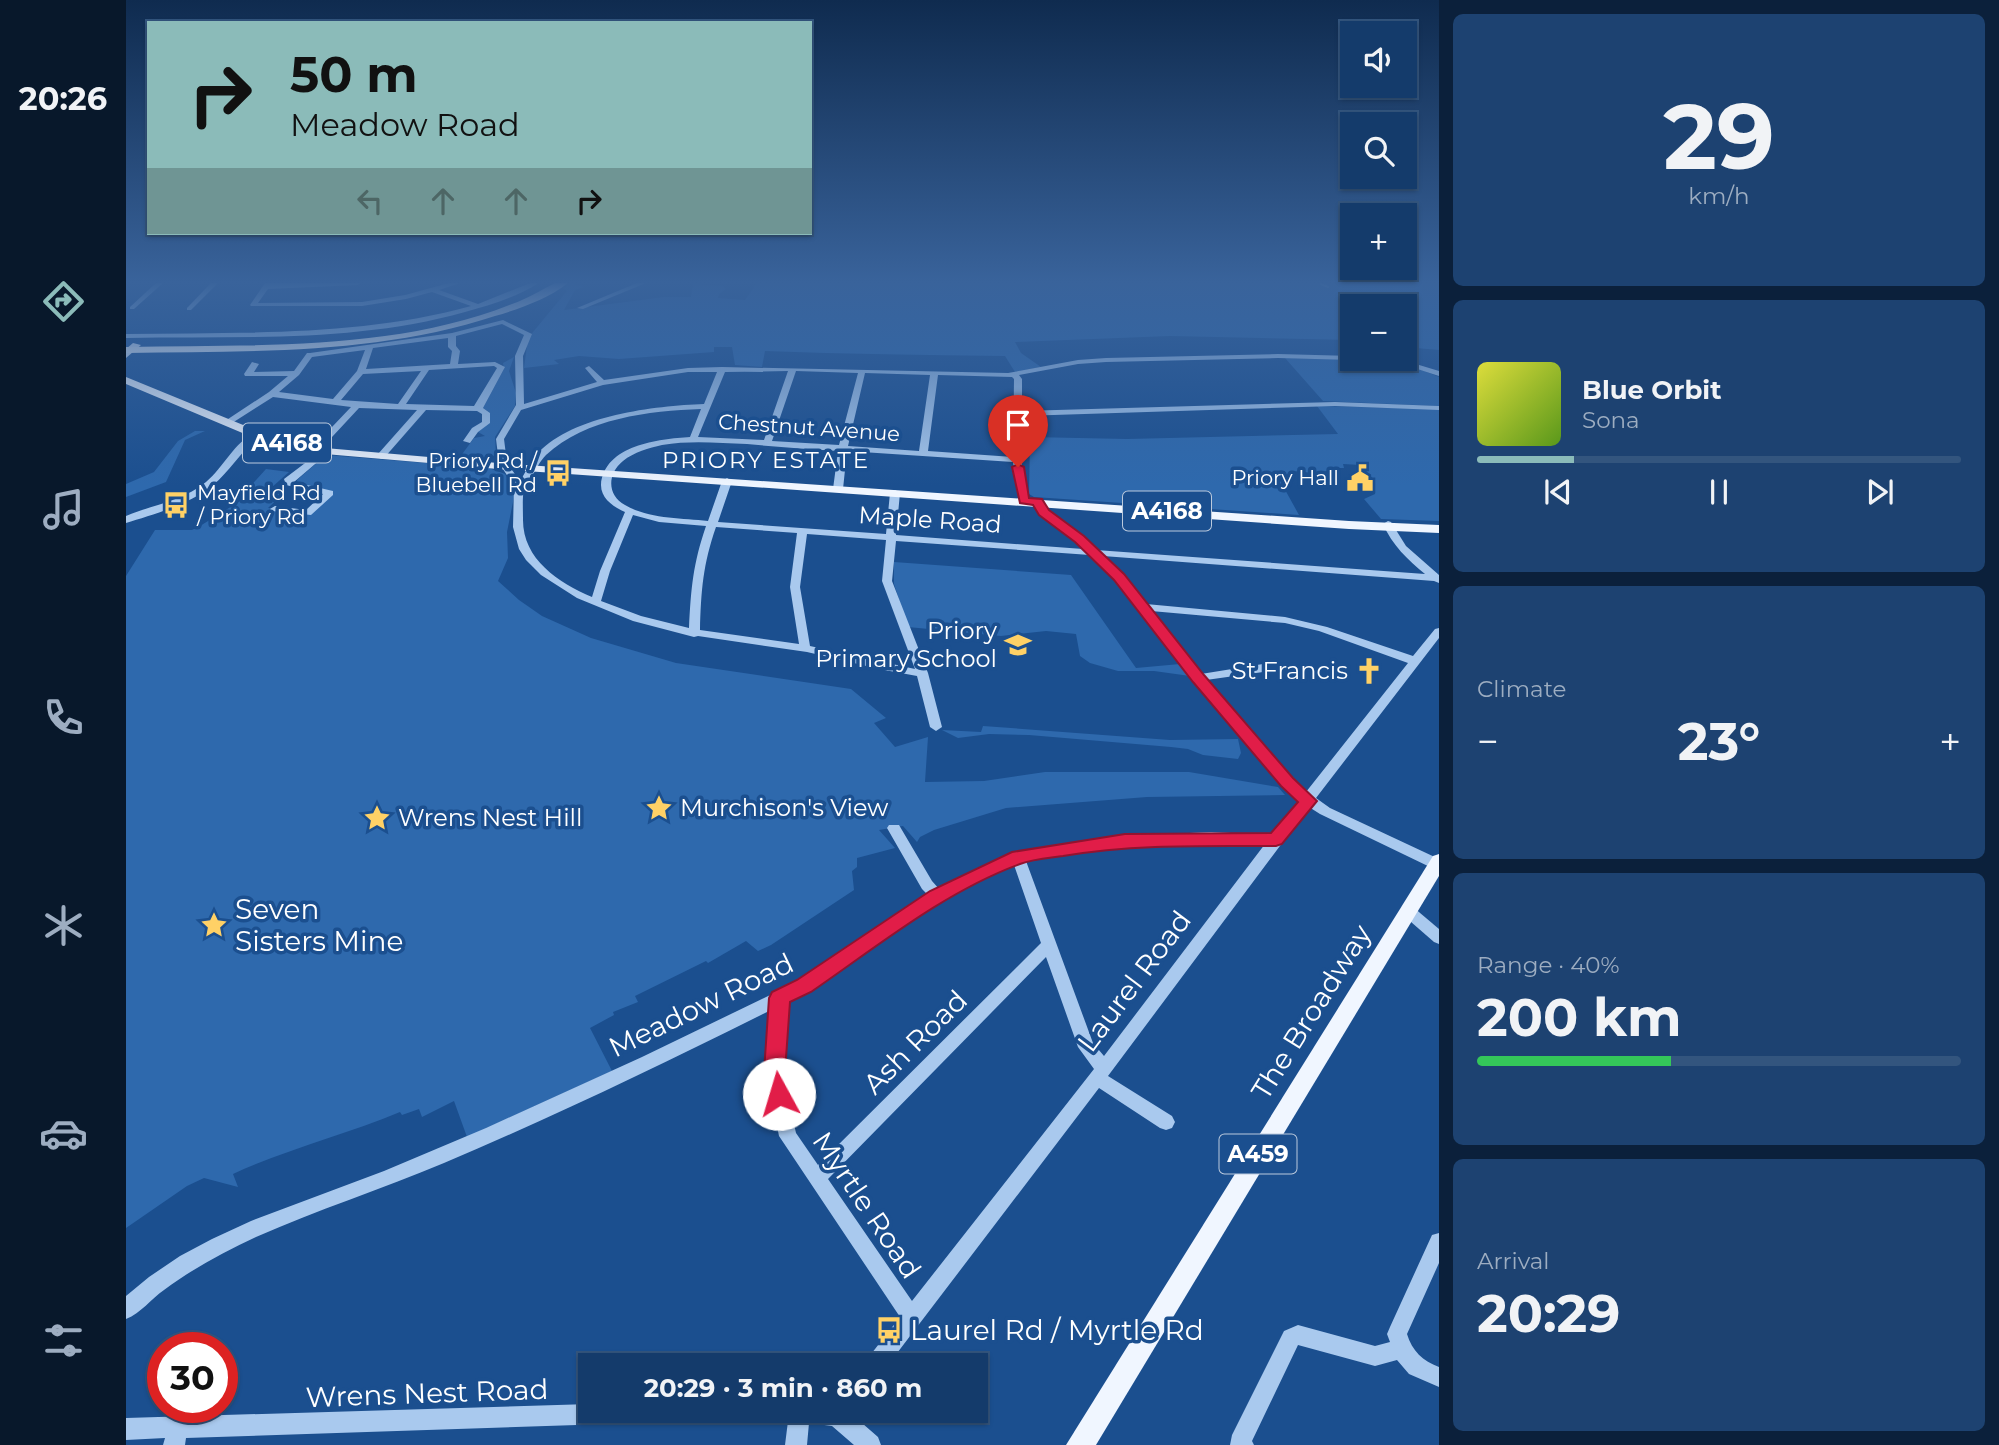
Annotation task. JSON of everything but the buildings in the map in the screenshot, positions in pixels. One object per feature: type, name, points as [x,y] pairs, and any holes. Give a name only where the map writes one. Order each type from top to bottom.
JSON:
[{"type":"main road","name":"A4168","points":[[126,380],[256,435],[321,450],[895,493],[1389,526],[1439,527]]},
{"type":"main road","name":"A4168","points":[[531,466],[571,469]]},
{"type":"main road","name":"A4168","points":[[1296,520],[1389,526]]},
{"type":"main road","name":"The Broadway","points":[[1080,1445],[1438,863]]},
{"type":"street","points":[[226,423],[272,394],[296,373],[310,355],[348,350]]},
{"type":"street","points":[[335,402],[361,372],[368,350]]},
{"type":"street","points":[[454,365],[456,350]]},
{"type":"street","points":[[521,350],[519,408],[503,431],[500,453],[504,465],[519,486],[520,541],[540,570],[562,586],[639,621],[694,634],[805,649],[900,671],[922,673]]},
{"type":"street","points":[[519,408],[602,383],[647,375],[722,369],[1014,374],[1106,360],[1278,356],[1340,358]]},
{"type":"street","points":[[255,364],[248,374],[296,373]]},
{"type":"street","points":[[361,372],[495,364],[501,367],[478,407]]},
{"type":"street","points":[[401,406],[427,367]]},
{"type":"street","points":[[1417,367],[1439,374]]},
{"type":"street","points":[[589,368],[602,383]]},
{"type":"street","points":[[693,439],[722,369]]},
{"type":"street","points":[[767,443],[793,369]]},
{"type":"street","points":[[838,489],[844,448],[862,371]]},
{"type":"street","points":[[923,453],[934,374]]},
{"type":"street","points":[[1014,374],[1018,379],[1017,460],[1031,501],[1095,553],[1119,577],[1198,678],[1287,782],[1308,801],[1438,863]]},
{"type":"street","points":[[272,394],[357,405],[478,407],[486,413],[486,423],[469,438],[485,435]]},
{"type":"street","points":[[1019,414],[1335,404],[1439,408]]},
{"type":"street","points":[[275,509],[307,513],[330,493],[295,486],[289,483],[289,479],[321,450],[357,405]]},
{"type":"street","points":[[519,486],[524,483],[531,466],[562,440],[598,423],[636,412],[705,406]]},
{"type":"street","points":[[381,456],[424,408]]},
{"type":"street","points":[[126,520],[202,490],[217,477],[246,442],[256,435]]},
{"type":"street","name":"Chestnut Avenue","points":[[609,472],[619,460],[631,452],[663,442],[693,439],[1017,460]]},
{"type":"street","points":[[595,603],[604,571],[630,511],[609,497],[606,481],[609,472]]},
{"type":"street","points":[[694,634],[697,575],[711,524],[727,481]]},
{"type":"street","points":[[895,493],[887,581],[922,673],[936,727]]},
{"type":"street","name":"Maple Road","points":[[630,511],[659,519],[802,532],[1438,579]]},
{"type":"street","points":[[1389,526],[1409,554],[1438,579]]},
{"type":"street","points":[[802,532],[795,587],[805,649]]},
{"type":"street","points":[[1142,607],[1285,620],[1323,629],[1415,661]]},
{"type":"street","name":"Laurel Road","points":[[884,1353],[1276,839],[1439,631]]},
{"type":"street","points":[[1198,678],[1263,668]]},
{"type":"street","points":[[894,828],[927,885],[937,896]]},
{"type":"street","name":"Meadow Road","points":[[126,1309],[172,1270],[223,1241],[258,1225],[388,1178],[604,1081],[804,986],[937,896],[1018,857],[1125,841],[1276,839]]},
{"type":"street","points":[[1018,857],[1086,1047],[1100,1073],[1166,1122]]},
{"type":"street","points":[[1408,911],[1439,938]]},
{"type":"street","name":"Ash Road","points":[[818,1177],[1050,944]]},
{"type":"street","name":"Myrtle Road","points":[[780,998],[774,1072],[788,1136],[911,1316]]},
{"type":"street","points":[[1439,1242],[1397,1334],[1407,1360],[1421,1371],[1439,1377]]},
{"type":"street","points":[[1240,1444],[1291,1338],[1307,1336],[1375,1356],[1401,1349]]},
{"type":"street","name":"Wrens Nest Road","points":[[126,1429],[176,1436],[578,1417]]},
{"type":"street","points":[[793,1423],[796,1445]]},
{"type":"street","points":[[849,1423],[870,1445]]},
{"type":"shaded area","points":[[526,350],[714,350],[619,359],[579,356],[554,360],[559,364],[524,368]]},
{"type":"shaded area","points":[[733,350],[1020,350],[1041,367],[1015,372],[1005,356],[765,351],[762,367],[735,365]]},
{"type":"shaded area","points":[[514,357],[509,371],[516,393],[515,406],[495,437],[496,454],[489,459],[460,457],[474,438],[485,436],[478,432],[490,422],[489,412],[483,408],[504,369],[503,363]]},
{"type":"shaded area","points":[[1285,358],[1340,358],[1340,371],[1417,371],[1417,369],[1439,377],[1439,406],[1323,401]]},
{"type":"shaded area","points":[[1317,406],[1439,409],[1439,521],[1381,519],[1364,499],[1375,494],[1375,481],[1361,465],[1343,464],[1344,468],[1330,468],[1331,471],[1325,471],[1326,474],[1293,471],[1293,478],[1278,477],[1299,515],[1034,497],[1029,494],[1030,437],[1127,439],[1338,434]]},
{"type":"shaded area","points":[[195,431],[205,431],[185,440],[166,482],[126,497],[126,484],[154,472],[178,441]]},
{"type":"shaded area","points":[[326,455],[489,468],[505,474],[513,487],[514,497],[507,532],[508,558],[498,581],[519,600],[542,616],[591,638],[676,663],[851,689],[886,718],[874,723],[895,747],[928,737],[925,782],[984,781],[1045,772],[1189,772],[1278,787],[1285,795],[1147,797],[1006,808],[934,830],[920,837],[917,842],[903,826],[879,830],[895,848],[857,858],[857,867],[852,871],[854,890],[771,945],[758,951],[746,941],[708,963],[706,961],[635,996],[638,1002],[613,1012],[614,1015],[590,1028],[612,1071],[467,1137],[454,1101],[422,1117],[419,1109],[402,1115],[400,1112],[233,1174],[238,1187],[204,1178],[187,1186],[126,1228],[126,576],[155,530],[192,530],[200,526],[253,493],[247,490],[266,469],[289,472],[271,488],[287,490],[268,508],[307,513],[332,494],[298,484],[297,480]]},
{"type":"shaded area","points":[[894,562],[1071,575],[1136,668],[1180,664],[1190,676],[1154,671],[1118,671],[1090,663],[1080,656],[1076,634],[1046,631],[1001,636],[908,627],[894,584]]},
{"type":"shaded area","points":[[983,726],[1170,740],[1238,739],[1241,753],[1238,759],[1203,755],[1188,749],[1171,747],[1029,735],[989,734],[958,738],[942,730],[981,732]]},
{"type":"place","name":"Priory Rd / Bluebell Rd","points":[[558,473]]},
{"type":"place","name":"Priory Hall","points":[[1360,478]]},
{"type":"place","name":"Mayfield Rd / Priory Rd","points":[[176,505]]},
{"type":"place","name":"Priory Primary School","points":[[1018,645]]},
{"type":"place","name":"St Francis","points":[[1369,671]]},
{"type":"place","name":"Murchison's View","points":[[659,808]]},
{"type":"place","name":"Wrens Nest Hill","points":[[377,818]]},
{"type":"place","name":"Seven Sisters Mine","points":[[214,925]]},
{"type":"place","name":"Laurel Rd / Myrtle Rd","points":[[889,1330]]},
{"type":"district","name":"PRIORY ESTATE","points":[[766,460]]},
{"type":"route","points":[[779,1094],[774,1072],[780,998],[804,986],[953,887],[1018,857],[1072,848],[1125,841],[1252,837],[1276,839],[1308,801],[1287,782],[1198,678],[1119,577],[1079,539],[1044,512],[1037,502],[1024,501],[1018,467]]}]
